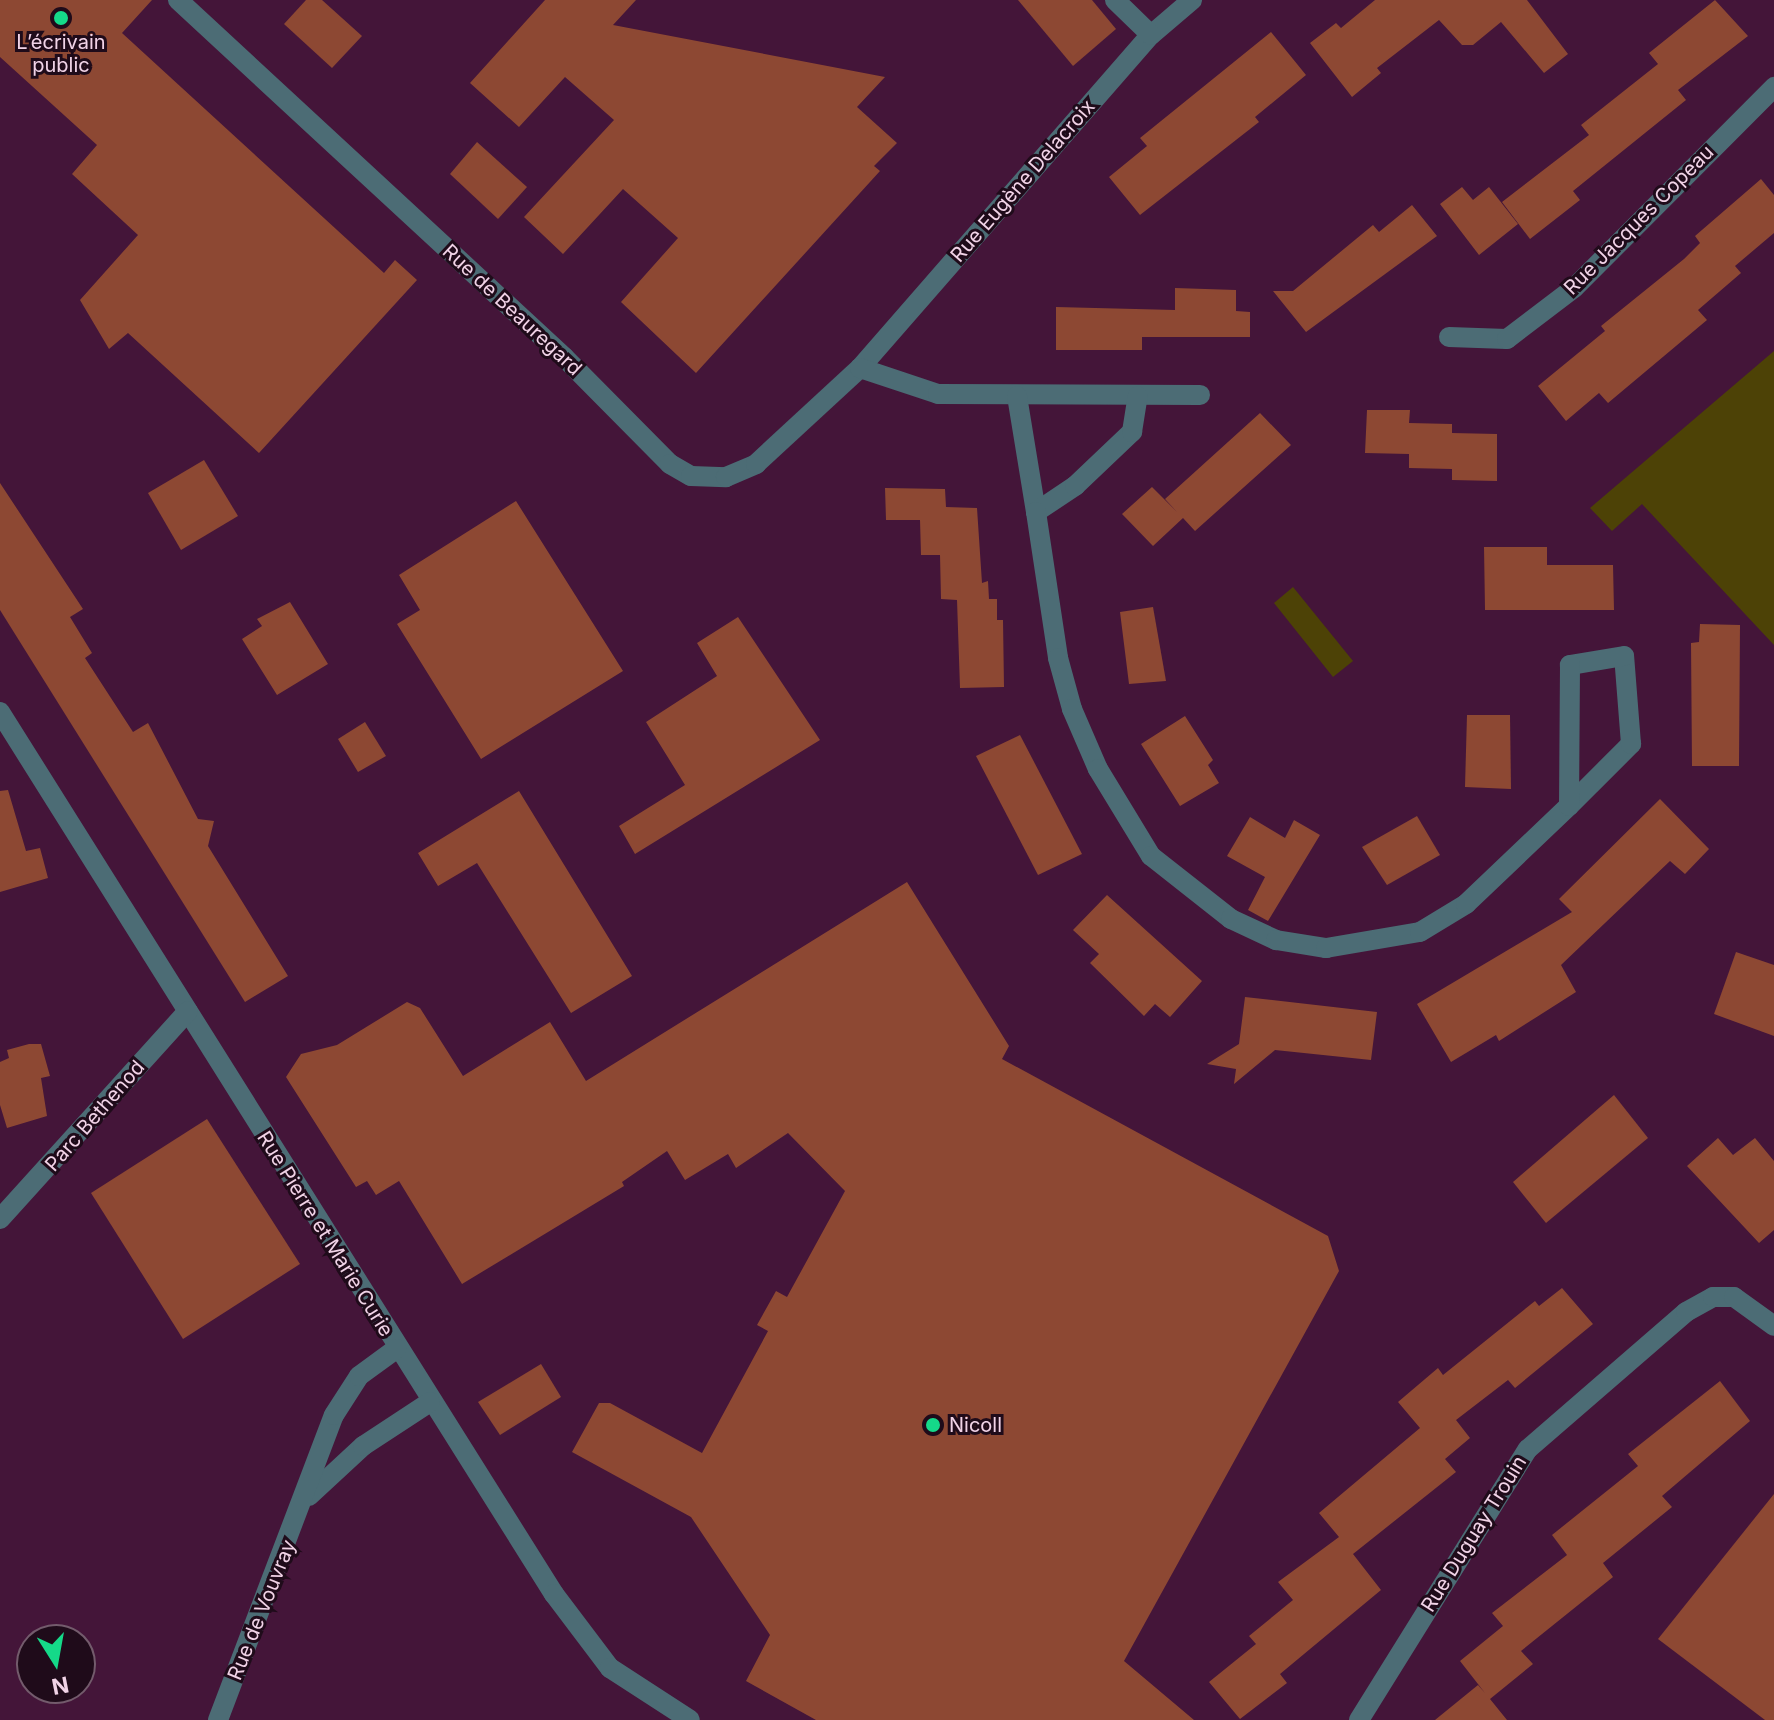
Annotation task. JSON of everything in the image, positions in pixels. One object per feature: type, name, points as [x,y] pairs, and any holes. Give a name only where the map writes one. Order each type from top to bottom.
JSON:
[{"type":"street","name":"Rue de Beauregard","points":[[178,0],[564,357],[670,464],[691,476],[726,477],[756,464],[860,368]]},
{"type":"street","points":[[1115,0],[1151,35]]},
{"type":"street","name":"Rue Eugène Delacroix","points":[[860,368],[1151,35],[1192,0]]},
{"type":"street","name":"Rue Jacques Copeau","points":[[1449,337],[1507,339],[1563,296],[1774,87]]},
{"type":"street","points":[[860,368],[938,394],[1200,395]]},
{"type":"street","points":[[1017,396],[1058,658],[1072,709],[1098,769],[1151,856],[1231,919],[1276,940],[1326,948],[1420,932],[1466,904],[1569,806],[1631,744],[1624,656],[1570,665],[1569,806]]},
{"type":"street","points":[[1036,512],[1075,486],[1132,432],[1138,396]]},
{"type":"street","name":"Rue Pierre et Marie Curie","points":[[0,712],[396,1349],[554,1594],[610,1668],[690,1720]]},
{"type":"street","name":"Parc Bethenod","points":[[0,1219],[188,1011]]},
{"type":"street","name":"Rue Duguay Trouin","points":[[1359,1720],[1528,1449],[1686,1312],[1713,1297],[1734,1297],[1774,1326]]},
{"type":"street","name":"Rue de Vouvray","points":[[218,1720],[306,1499],[334,1415],[359,1376],[396,1349]]},
{"type":"street","name":"Rue de Vouvray","points":[[306,1499],[363,1446],[430,1402]]},
{"type":"shaded area","points":[[1774,351],[1774,645],[1642,504],[1612,531],[1590,508]]},
{"type":"shaded area","points":[[1293,587],[1353,661],[1333,677],[1274,603]]},
{"type":"building","points":[[0,0],[152,0],[122,33],[384,273],[395,260],[417,280],[259,453],[128,333],[109,349],[80,300],[138,235],[72,174],[97,145],[0,57]]},
{"type":"building","points":[[306,0],[322,0],[362,36],[332,68],[284,24]]},
{"type":"building","points":[[545,0],[636,0],[613,25],[885,77],[857,107],[897,143],[874,166],[880,171],[696,373],[621,302],[678,238],[623,189],[563,254],[524,217],[614,120],[565,77],[519,127],[470,83]]},
{"type":"building","points":[[1018,0],[1092,0],[1116,29],[1073,66]]},
{"type":"building","points":[[1375,0],[1527,0],[1568,54],[1544,73],[1501,22],[1473,45],[1462,45],[1439,20],[1377,68],[1381,73],[1352,97],[1310,43],[1336,23],[1341,28]]},
{"type":"building","points":[[1715,0],[1748,36],[1678,90],[1686,100],[1573,191],[1580,200],[1530,239],[1502,202],[1589,135],[1581,125],[1658,64],[1649,53]]},
{"type":"building","points":[[1271,32],[1306,75],[1255,117],[1259,122],[1140,215],[1109,177],[1147,146],[1140,138]]},
{"type":"building","points":[[477,142],[527,187],[498,219],[450,174]]},
{"type":"building","points":[[1761,179],[1774,195],[1774,233],[1735,266],[1741,273],[1698,310],[1707,320],[1608,403],[1599,393],[1566,421],[1538,386],[1605,331],[1601,326],[1684,259],[1700,243],[1695,236]]},
{"type":"building","points":[[1462,187],[1473,200],[1489,187],[1518,224],[1479,255],[1440,204]]},
{"type":"building","points":[[1412,205],[1437,236],[1306,332],[1273,291],[1293,291],[1373,225],[1379,232]]},
{"type":"building","points":[[1175,288],[1236,290],[1236,311],[1250,312],[1250,337],[1142,337],[1142,350],[1056,350],[1056,307],[1175,310]]},
{"type":"building","points":[[1367,410],[1410,410],[1409,423],[1452,424],[1452,433],[1497,434],[1497,481],[1452,480],[1452,469],[1409,468],[1409,454],[1365,453]]},
{"type":"building","points":[[1260,413],[1291,445],[1195,531],[1183,518],[1153,546],[1122,514],[1152,487],[1177,512],[1165,499]]},
{"type":"building","points":[[204,460],[238,516],[181,550],[148,493]]},
{"type":"building","points":[[0,483],[83,609],[70,617],[92,653],[85,658],[133,732],[148,723],[198,819],[214,821],[208,846],[288,976],[245,1002],[0,610]]},
{"type":"building","points":[[885,488],[945,489],[946,507],[977,508],[982,583],[988,581],[989,599],[997,599],[997,620],[1003,620],[1004,687],[960,688],[957,600],[941,599],[940,555],[921,555],[920,520],[886,520]]},
{"type":"building","points":[[516,501],[623,671],[481,759],[397,624],[420,610],[399,575]]},
{"type":"building","points":[[1484,547],[1547,547],[1547,565],[1613,565],[1614,610],[1485,610]]},
{"type":"building","points":[[290,602],[328,664],[277,695],[242,639],[262,626],[257,619]]},
{"type":"building","points":[[1153,607],[1166,681],[1129,684],[1120,612]]},
{"type":"building","points":[[738,617],[820,740],[635,854],[619,826],[685,785],[646,722],[717,676],[697,643]]},
{"type":"building","points":[[1700,624],[1740,625],[1739,766],[1692,766],[1691,643],[1699,642]]},
{"type":"building","points":[[1467,715],[1510,715],[1511,789],[1465,787]]},
{"type":"building","points":[[1185,716],[1213,760],[1208,765],[1219,783],[1180,806],[1141,744]]},
{"type":"building","points":[[365,722],[386,756],[358,772],[338,739]]},
{"type":"building","points":[[1020,735],[1082,854],[1038,875],[976,756]]},
{"type":"building","points":[[8,790],[26,851],[40,848],[48,878],[0,892],[0,791]]},
{"type":"building","points":[[519,791],[632,976],[571,1013],[477,863],[438,886],[418,853]]},
{"type":"building","points":[[1660,799],[1709,849],[1685,874],[1670,861],[1561,965],[1576,992],[1499,1041],[1496,1035],[1451,1062],[1417,1004],[1572,912],[1559,899]]},
{"type":"building","points":[[1417,816],[1440,855],[1387,885],[1362,847]]},
{"type":"building","points":[[1250,817],[1285,838],[1294,820],[1320,835],[1268,921],[1248,910],[1265,877],[1227,856]]},
{"type":"building","points":[[907,882],[1009,1046],[1002,1059],[1328,1236],[1339,1271],[1124,1661],[1194,1720],[816,1720],[746,1681],[770,1635],[691,1517],[572,1452],[599,1403],[610,1403],[702,1453],[768,1331],[757,1325],[776,1291],[787,1297],[845,1191],[788,1133],[736,1168],[728,1154],[685,1180],[667,1151],[622,1182],[624,1186],[462,1284],[399,1181],[376,1195],[367,1181],[356,1187],[286,1077],[301,1054],[337,1045],[407,1002],[420,1008],[463,1076],[550,1022],[586,1081]]},
{"type":"building","points":[[1107,895],[1202,981],[1170,1017],[1155,1004],[1144,1016],[1090,963],[1099,954],[1073,930]]},
{"type":"building","points":[[1736,952],[1774,965],[1774,1036],[1714,1014]]},
{"type":"building","points":[[1245,997],[1377,1012],[1371,1060],[1275,1050],[1234,1084],[1236,1069],[1207,1064],[1239,1044]]},
{"type":"building","points":[[41,1044],[50,1076],[41,1078],[47,1116],[7,1128],[0,1105],[0,1062],[9,1058],[7,1050]]},
{"type":"building","points":[[1614,1095],[1648,1138],[1546,1223],[1513,1182]]},
{"type":"building","points":[[207,1119],[300,1264],[183,1339],[91,1193]]},
{"type":"building","points":[[1718,1138],[1733,1155],[1755,1138],[1774,1161],[1774,1230],[1759,1243],[1687,1166]]},
{"type":"building","points":[[1562,1288],[1593,1324],[1515,1388],[1508,1380],[1456,1420],[1470,1438],[1445,1459],[1456,1472],[1353,1554],[1381,1590],[1280,1674],[1287,1683],[1240,1719],[1209,1682],[1256,1644],[1249,1636],[1293,1600],[1278,1582],[1339,1537],[1319,1513],[1420,1428],[1398,1402],[1438,1368],[1443,1375],[1535,1301],[1539,1306]]},
{"type":"building","points":[[541,1364],[561,1397],[500,1435],[478,1402]]},
{"type":"building","points":[[1720,1381],[1750,1421],[1662,1496],[1672,1507],[1603,1563],[1613,1577],[1521,1651],[1533,1664],[1490,1699],[1507,1720],[1435,1720],[1478,1685],[1485,1693],[1460,1661],[1503,1626],[1492,1613],[1567,1555],[1552,1535],[1638,1466],[1628,1454]]},
{"type":"building","points":[[1774,1494],[1774,1720],[1765,1720],[1658,1639]]},
{"type":"place","name":"L’écrivain public","points":[[61,18]]},
{"type":"place","name":"Nicoll","points":[[933,1425]]}]
